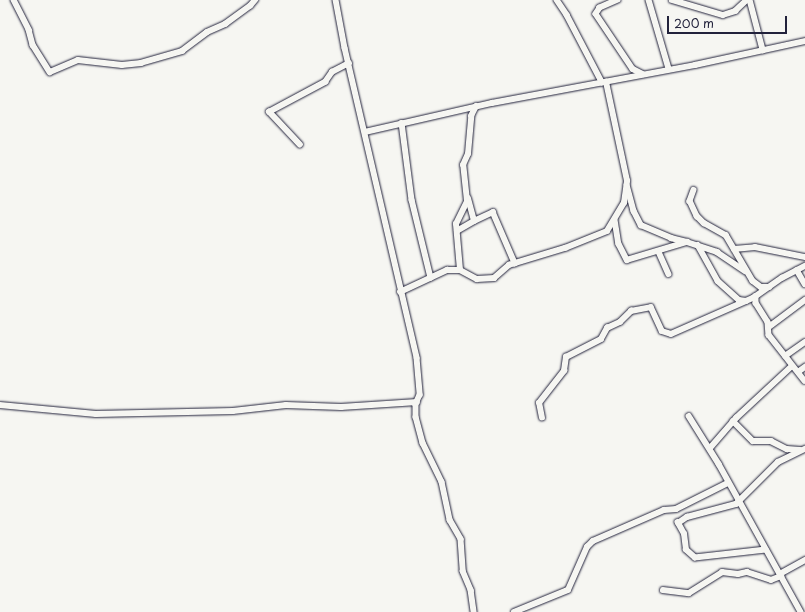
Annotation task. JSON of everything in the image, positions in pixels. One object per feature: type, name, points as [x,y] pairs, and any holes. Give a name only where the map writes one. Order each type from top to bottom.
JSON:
[{"type":"street","points":[[14,0],[29,30],[32,45],[50,72],[78,60],[122,65],[141,63],[182,51],[207,32],[230,21],[254,0]]},
{"type":"street","points":[[336,0],[382,201],[386,231],[420,378],[420,395],[417,402],[416,417],[423,443],[437,470],[450,520],[461,539],[463,571],[471,590],[474,612]]},
{"type":"street","points":[[557,0],[567,15],[604,82],[615,132],[626,171],[627,184],[634,211],[641,225],[671,238],[717,252],[745,271],[757,284],[770,287]]},
{"type":"street","points":[[618,0],[600,8],[596,14],[631,65],[643,74]]},
{"type":"street","points":[[649,0],[669,69]]},
{"type":"street","points":[[672,0],[723,15],[735,11],[747,0]]},
{"type":"street","points":[[750,0],[763,50]]},
{"type":"street","points":[[365,132],[476,106],[604,82],[805,41]]},
{"type":"street","points":[[300,145],[270,111],[325,82],[332,72],[349,62]]},
{"type":"street","points":[[474,221],[468,199],[463,165],[468,154],[471,116],[476,106]]},
{"type":"street","points":[[402,123],[412,200],[431,278]]},
{"type":"street","points":[[400,292],[447,270],[460,270],[477,279],[488,280],[498,276],[506,266],[602,235],[615,220],[624,202],[627,184]]},
{"type":"street","points":[[694,190],[690,201],[697,216],[704,223],[726,235],[745,271]]},
{"type":"street","points":[[460,270],[456,224],[468,199]]},
{"type":"street","points":[[457,231],[493,212],[515,263]]},
{"type":"street","points":[[615,220],[619,244],[626,259],[635,259],[687,242]]},
{"type":"street","points":[[698,245],[718,281],[739,300],[746,301]]},
{"type":"street","points":[[734,249],[754,247],[805,257]]},
{"type":"street","points":[[659,252],[669,274]]},
{"type":"street","points":[[542,418],[539,403],[564,371],[566,357],[601,339],[607,328],[620,322],[631,311],[651,307],[662,331],[671,334],[756,296],[805,266]]},
{"type":"street","points":[[797,270],[805,284]]},
{"type":"street","points":[[756,296],[756,302],[769,327],[768,333],[805,381]]},
{"type":"street","points":[[769,327],[805,300]]},
{"type":"street","points":[[785,356],[805,342]]},
{"type":"street","points":[[710,448],[733,421],[792,366]]},
{"type":"street","points":[[798,372],[805,367]]},
{"type":"street","points":[[0,405],[96,414],[233,411],[286,406],[341,407],[417,402]]},
{"type":"street","points":[[689,416],[710,448],[728,483],[801,612]]},
{"type":"street","points":[[733,421],[753,441],[771,441],[787,449],[803,449]]},
{"type":"street","points":[[766,550],[696,558],[686,550],[679,522],[687,517],[739,502],[747,490],[778,462],[803,449]]},
{"type":"street","points":[[514,612],[568,590],[587,547],[593,541],[664,510],[676,509],[728,483]]},
{"type":"street","points":[[662,590],[689,593],[722,572],[738,574],[747,572],[771,580],[805,560]]}]
